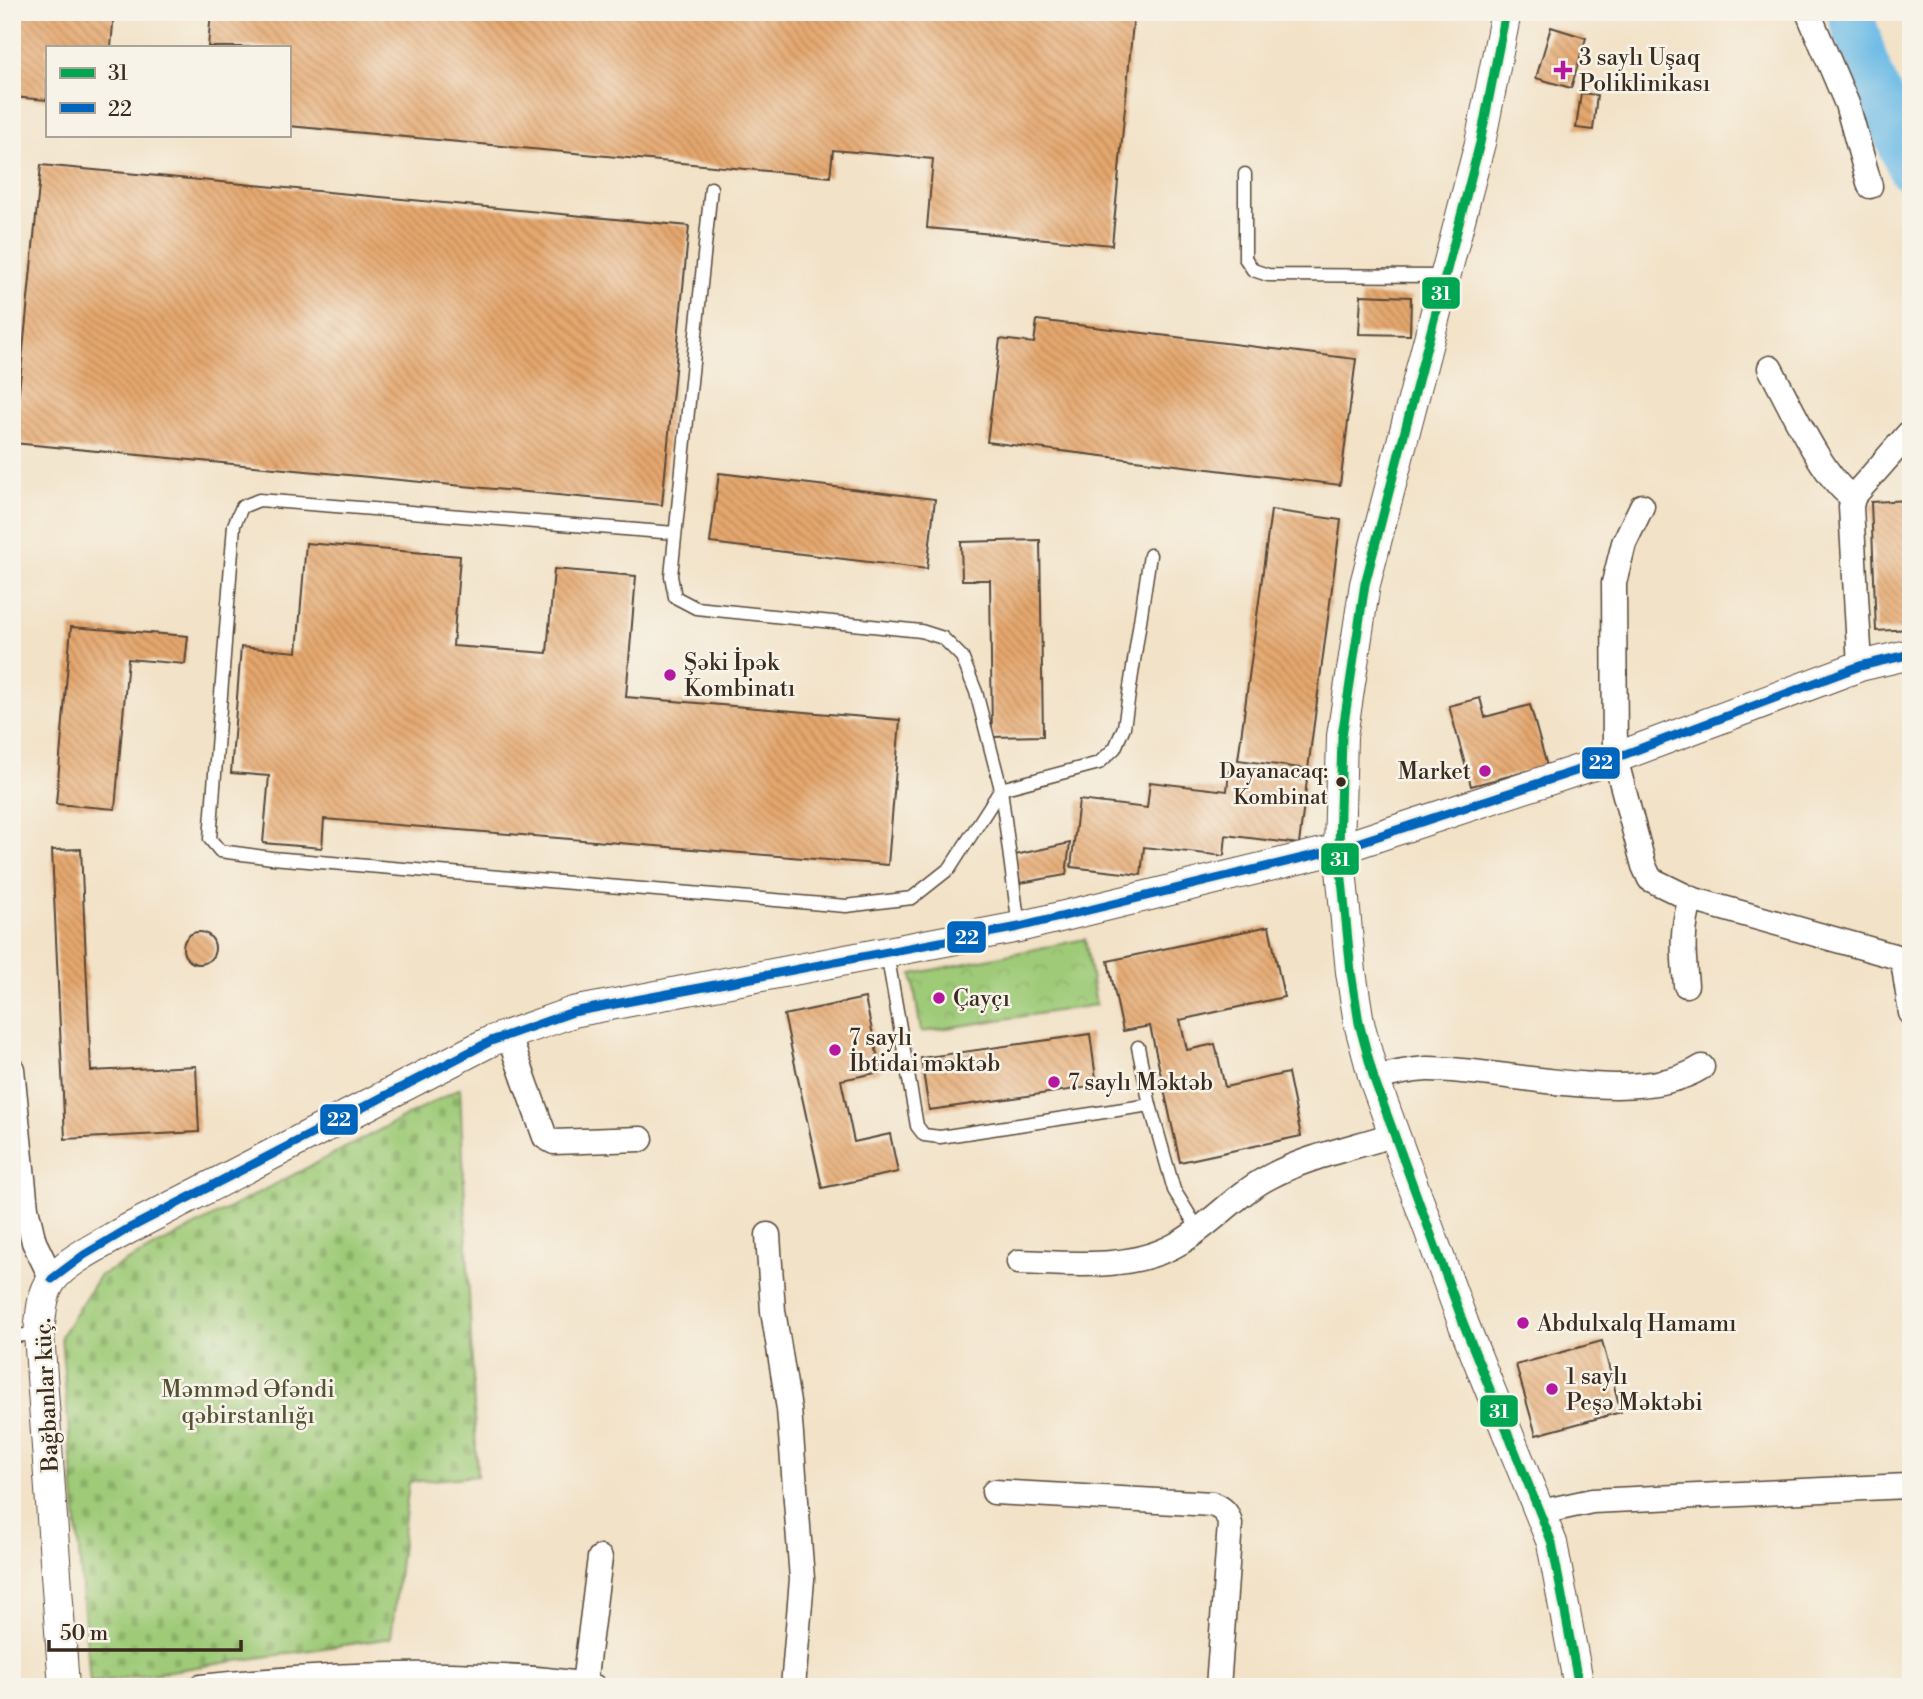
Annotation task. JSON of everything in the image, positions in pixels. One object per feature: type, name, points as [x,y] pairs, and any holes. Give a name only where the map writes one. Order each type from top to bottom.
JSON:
[{"type":"street","points":[[1506,12],[1480,143],[1375,536],[1354,642],[1340,758],[1339,849],[1351,972],[1359,1023],[1374,1079],[1392,1135],[1464,1325],[1541,1512],[1560,1580],[1579,1687]]},
{"type":"street","points":[[1808,12],[1847,104],[1870,186]]},
{"type":"street","points":[[1770,368],[1830,475],[1843,492],[1853,497]]},
{"type":"street","points":[[1860,666],[1851,507],[1853,497],[1911,431]]},
{"type":"street","points":[[1642,506],[1624,543],[1614,583],[1615,758],[1644,866],[1650,879],[1691,899],[1907,959],[1911,1013]]},
{"type":"street","points":[[12,1069],[15,1137],[26,1208],[34,1241],[52,1279],[84,1255],[127,1230],[508,1034],[573,1012],[1019,927],[1339,849],[1615,758],[1860,666],[1911,654]]},
{"type":"street","points":[[1686,985],[1683,923],[1691,899]]},
{"type":"street","points":[[508,1034],[545,1137],[554,1142],[641,1139]]},
{"type":"street","points":[[1374,1079],[1427,1069],[1598,1085],[1638,1084],[1690,1075],[1702,1067]]},
{"type":"street","points":[[1020,1262],[1097,1265],[1146,1257],[1181,1242],[1249,1187],[1274,1174],[1392,1135]]},
{"type":"street","points":[[768,1235],[773,1311],[789,1409],[802,1579],[793,1687]]},
{"type":"street","name":"Bağbanlar küç.","points":[[52,1279],[26,1335],[64,1687]]},
{"type":"street","points":[[1541,1512],[1592,1501],[1907,1486]]},
{"type":"street","points":[[994,1492],[1212,1504],[1221,1507],[1228,1515],[1230,1524],[1217,1687]]},
{"type":"street","points":[[201,1687],[350,1674],[589,1686],[600,1558]]},
{"type":"lane","points":[[1245,174],[1245,258],[1253,270],[1268,275],[1443,276]]},
{"type":"lane","points":[[711,188],[671,576],[676,597],[696,608],[920,631],[943,638],[962,657],[976,692],[1001,789],[1019,927]]},
{"type":"lane","points":[[675,533],[259,500],[242,507],[234,525],[210,839],[219,850],[272,858],[846,906],[912,898],[950,868],[1001,789],[1099,763],[1115,748],[1124,727],[1150,555]]},
{"type":"lane","points":[[887,952],[917,1126],[924,1135],[940,1137],[1150,1105]]},
{"type":"lane","points":[[1138,1047],[1150,1105],[1174,1190],[1181,1206],[1198,1229]]},
{"type":"green space","points":[[1085,939],[1096,1005],[921,1032],[912,974]]},
{"type":"green space","name":"Məmməd Əfəndi qəbirstanlığı","points":[[460,1088],[477,1476],[409,1482],[391,1638],[90,1683],[61,1336],[99,1276]]},
{"type":"building","points":[[12,12],[114,12],[111,46],[46,46],[46,100],[12,97]]},
{"type":"building","points":[[211,12],[1134,12],[1112,245],[927,228],[933,159],[833,150],[830,177],[290,126],[290,46],[208,46]]},
{"type":"building","points":[[1551,27],[1586,38],[1571,88],[1536,78]]},
{"type":"building","points":[[1581,93],[1597,95],[1593,130],[1576,128]]},
{"type":"building","points":[[41,165],[689,226],[662,505],[14,443]]},
{"type":"building","points":[[1361,295],[1411,297],[1410,335],[1359,334]]},
{"type":"building","points":[[1037,320],[1356,359],[1340,485],[987,442],[1000,339],[1034,343]]},
{"type":"building","points":[[719,473],[935,499],[927,569],[710,543]]},
{"type":"building","points":[[1911,500],[1911,629],[1876,631],[1871,502]]},
{"type":"building","points":[[1271,510],[1341,520],[1308,769],[1238,760]]},
{"type":"building","points":[[1040,540],[1043,736],[992,737],[990,580],[962,580],[961,542]]},
{"type":"building","points":[[306,543],[460,556],[453,646],[547,653],[554,569],[636,576],[626,697],[900,720],[888,865],[324,819],[322,848],[263,843],[269,776],[231,773],[241,647],[297,652]]},
{"type":"building","points":[[71,627],[188,636],[185,664],[128,659],[115,809],[56,804]]},
{"type":"building","points":[[1480,698],[1485,717],[1530,705],[1547,766],[1471,786],[1449,706]]},
{"type":"building","points":[[1229,771],[1307,780],[1299,844],[1226,835],[1224,856],[1144,847],[1141,875],[1071,867],[1079,800],[1147,808],[1150,782],[1227,791]]},
{"type":"building","points":[[1070,843],[1066,875],[1020,883],[1015,855]]},
{"type":"building","points":[[81,849],[91,1071],[196,1066],[199,1132],[65,1139],[52,850]]},
{"type":"building","points":[[1269,926],[1284,997],[1180,1020],[1187,1050],[1215,1044],[1225,1087],[1288,1073],[1301,1136],[1180,1162],[1150,1026],[1123,1031],[1108,961]]},
{"type":"building","points":[[199,932],[211,936],[215,948],[211,960],[199,964],[187,960],[183,948],[187,936]]},
{"type":"building","points":[[865,998],[881,1072],[841,1080],[854,1142],[890,1134],[898,1172],[822,1188],[784,1015]]},
{"type":"building","points":[[1090,1034],[1097,1086],[929,1110],[921,1058]]},
{"type":"building","points":[[1602,1341],[1621,1412],[1536,1435],[1516,1365]]},
{"type":"waterway","points":[[1850,12],[1866,65],[1911,169]]},
{"type":"transit line","name":"31","points":[[1506,12],[1480,143],[1365,584],[1342,736],[1339,849],[1351,972],[1359,1023],[1374,1079],[1464,1325],[1552,1543],[1579,1687]]},
{"type":"transit line","name":"22","points":[[52,1279],[84,1255],[126,1230],[491,1041],[573,1012],[1019,927],[1339,849],[1615,758],[1860,666],[1911,654]]},
{"type":"place","name":"3 saylı Uşaq Poliklinikası","points":[[1563,70]]},
{"type":"place","name":"Şəki İpək Kombinatı","points":[[670,675]]},
{"type":"place","name":"Market","points":[[1485,771]]},
{"type":"place","name":"Dayanacaq: Kombinat","points":[[1341,782]]},
{"type":"place","name":"Çayçı","points":[[939,998]]},
{"type":"place","name":"7 saylı İbtidai məktəb","points":[[835,1050]]},
{"type":"place","name":"7 saylı Məktəb","points":[[1054,1082]]},
{"type":"place","name":"Abdulxalq Hamamı","points":[[1523,1323]]},
{"type":"place","name":"1 saylı Peşə Məktəbi","points":[[1552,1389]]}]
